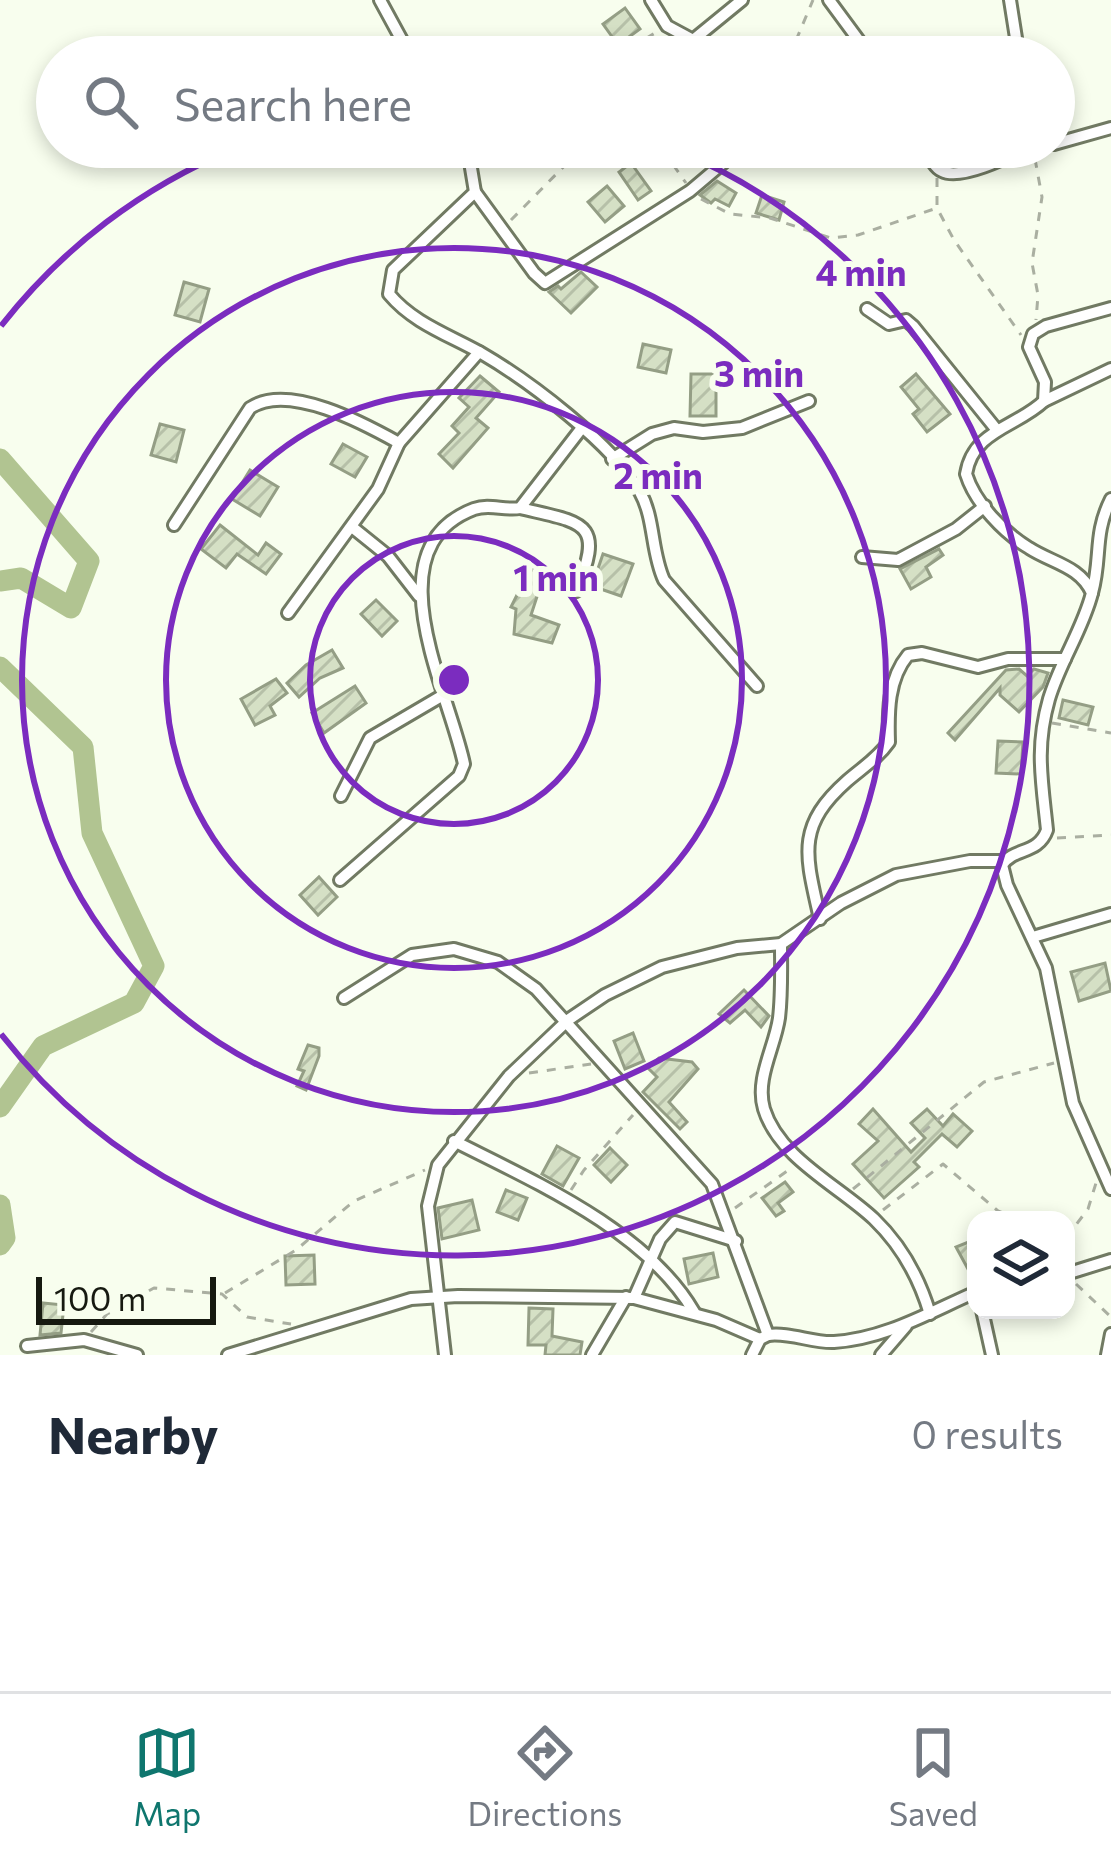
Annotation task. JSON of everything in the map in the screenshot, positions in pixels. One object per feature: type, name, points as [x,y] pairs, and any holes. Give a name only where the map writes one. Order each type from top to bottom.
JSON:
[{"type":"street","points":[[380,0],[400,36]]},
{"type":"street","points":[[651,0],[679,36]]},
{"type":"street","points":[[698,36],[742,0]]},
{"type":"street","points":[[829,0],[856,36]]},
{"type":"street","points":[[1010,0],[1016,36]]},
{"type":"street","points":[[1075,139],[1111,128]]},
{"type":"street","points":[[471,168],[475,192],[545,283],[691,190],[717,168]]},
{"type":"street","points":[[937,170],[972,168]]},
{"type":"street","points":[[475,192],[393,270],[389,294],[409,314],[517,375],[612,459],[642,495],[655,560],[664,580],[757,686]]},
{"type":"street","points":[[1044,401],[1045,382],[1031,340],[1111,308]]},
{"type":"street","points":[[867,309],[889,324],[906,320],[913,326],[996,429]]},
{"type":"street","points":[[288,613],[378,489],[399,443],[479,352]]},
{"type":"street","points":[[1092,592],[1086,579],[1031,550],[985,506],[968,482],[967,465],[996,429],[1111,370]]},
{"type":"street","points":[[174,525],[250,408],[260,401],[348,414],[399,443]]},
{"type":"street","points":[[612,459],[652,434],[674,428],[703,432],[742,428],[808,401]]},
{"type":"street","points":[[520,508],[581,429]]},
{"type":"street","points":[[445,1355],[428,1206],[438,1165],[509,1076],[568,1020],[605,995],[662,967],[737,948],[781,944],[855,895],[896,875],[970,861],[1004,861],[1036,848],[1044,839],[1038,777],[1044,722],[1092,592],[1096,539],[1111,499]]},
{"type":"street","points":[[340,880],[459,776],[464,764],[420,599],[420,566],[444,530],[468,511],[487,505],[520,508],[575,523],[591,542],[591,556],[576,591]]},
{"type":"street","points":[[862,557],[898,560],[956,529],[985,506]]},
{"type":"street","points":[[352,527],[388,556],[420,599]]},
{"type":"street","points":[[820,919],[808,854],[811,824],[819,808],[889,742],[889,703],[895,677],[908,655],[922,653],[978,668],[1008,658],[1065,659]]},
{"type":"street","points":[[341,796],[370,738],[445,694]]},
{"type":"street","points":[[1004,861],[1006,886],[1033,937],[1053,995],[1073,1103],[1111,1189]]},
{"type":"street","points":[[1033,937],[1111,914]]},
{"type":"street","points":[[781,944],[778,1023],[762,1092],[764,1111],[801,1160],[873,1219],[910,1263],[930,1314]]},
{"type":"street","points":[[344,998],[412,955],[454,950],[498,962],[536,989],[712,1184],[736,1240],[764,1337],[752,1355]]},
{"type":"street","points":[[454,1141],[566,1199],[650,1259],[694,1312]]},
{"type":"street","points":[[592,1355],[667,1227],[683,1221],[736,1240]]},
{"type":"street","points":[[1075,1271],[1111,1260]]},
{"type":"street","points":[[228,1355],[411,1299],[630,1297],[694,1312],[764,1337],[830,1342],[907,1324],[967,1296]]},
{"type":"street","points":[[984,1319],[992,1355]]},
{"type":"street","points":[[880,1355],[907,1324]]},
{"type":"street","points":[[1107,1355],[1111,1334]]},
{"type":"street","points":[[27,1346],[85,1340],[137,1355]]},
{"type":"path","points":[[796,36],[813,0]]},
{"type":"path","points":[[650,36],[667,26]]},
{"type":"path","points":[[502,230],[563,168]]},
{"type":"path","points":[[675,168],[691,190],[730,214],[770,218],[831,238],[858,236],[937,208]]},
{"type":"path","points":[[1031,340],[1039,311],[1032,263],[1042,197],[1035,168]]},
{"type":"path","points":[[937,170],[937,208],[954,240],[1031,340]]},
{"type":"path","points":[[1044,722],[1111,733]]},
{"type":"path","points":[[1044,839],[1111,835]]},
{"type":"path","points":[[845,1196],[984,1082],[1062,1061]]},
{"type":"path","points":[[509,1076],[604,1063]]},
{"type":"path","points":[[566,1199],[584,1170],[643,1105]]},
{"type":"path","points":[[724,1215],[801,1160]]},
{"type":"path","points":[[873,1219],[943,1164],[998,1211]]},
{"type":"path","points":[[85,1340],[107,1314],[154,1288],[222,1294],[296,1250],[354,1202],[438,1165]]},
{"type":"path","points":[[1075,1221],[1088,1209],[1102,1172]]},
{"type":"path","points":[[1075,1283],[1111,1317]]},
{"type":"path","points":[[222,1294],[247,1317],[309,1331]]},
{"type":"building","points":[[625,8],[640,29],[630,36],[612,36],[603,24]]},
{"type":"building","points":[[635,168],[651,191],[638,200],[619,172]]},
{"type":"building","points":[[717,181],[736,193],[729,206],[700,195]]},
{"type":"building","points":[[607,186],[624,206],[605,222],[588,202]]},
{"type":"building","points":[[762,195],[784,202],[779,220],[756,213]]},
{"type":"building","points":[[581,272],[597,287],[571,313],[549,292],[558,286],[561,289]]},
{"type":"building","points":[[184,282],[209,289],[200,322],[175,315]]},
{"type":"building","points":[[643,344],[671,350],[666,373],[638,367]]},
{"type":"building","points":[[691,374],[716,374],[716,416],[690,416]]},
{"type":"building","points":[[916,374],[950,414],[927,432],[913,414],[919,409],[901,387]]},
{"type":"building","points":[[480,376],[499,392],[476,418],[488,428],[453,468],[439,454],[459,433],[452,426],[469,407],[459,398]]},
{"type":"building","points":[[160,424],[184,430],[176,462],[151,455]]},
{"type":"building","points":[[343,444],[367,457],[355,477],[331,464]]},
{"type":"building","points":[[250,470],[278,487],[260,516],[232,499]]},
{"type":"building","points":[[220,525],[258,555],[266,543],[281,554],[266,574],[237,554],[226,568],[201,549]]},
{"type":"building","points":[[939,549],[943,555],[926,567],[931,577],[911,589],[900,569]]},
{"type":"building","points":[[603,554],[633,564],[621,596],[592,586]]},
{"type":"building","points":[[530,569],[544,575],[531,615],[559,625],[552,643],[514,634],[516,609],[511,607]]},
{"type":"building","points":[[376,600],[397,621],[382,636],[361,614]]},
{"type":"building","points":[[332,650],[343,668],[320,678],[299,697],[287,683]]},
{"type":"building","points":[[1019,669],[1027,676],[1034,669],[1048,673],[1043,687],[1019,712],[1000,695],[1000,688],[955,740],[948,733],[1006,670]]},
{"type":"building","points":[[276,679],[287,693],[270,706],[275,715],[255,725],[241,699]]},
{"type":"building","points":[[355,686],[366,703],[324,733],[312,713]]},
{"type":"building","points":[[1063,700],[1093,707],[1088,725],[1059,718]]},
{"type":"building","points":[[998,741],[1023,742],[1021,774],[996,773]]},
{"type":"building","points":[[319,877],[337,897],[318,915],[300,895]]},
{"type":"building","points":[[1105,963],[1111,991],[1079,1001],[1071,972]]},
{"type":"building","points":[[744,990],[769,1016],[761,1027],[745,1010],[730,1023],[719,1014]]},
{"type":"building","points":[[633,1033],[644,1061],[625,1069],[614,1041]]},
{"type":"building","points":[[308,1045],[319,1048],[319,1056],[306,1090],[297,1086]]},
{"type":"building","points":[[659,1058],[692,1062],[698,1069],[669,1102],[687,1122],[680,1129],[643,1092],[657,1077],[648,1068]]},
{"type":"building","points":[[873,1109],[911,1152],[925,1138],[911,1123],[927,1109],[943,1126],[953,1114],[972,1131],[957,1147],[942,1134],[914,1162],[919,1167],[884,1198],[853,1164],[878,1141],[859,1124]]},
{"type":"building","points":[[557,1146],[579,1158],[563,1186],[542,1174]]},
{"type":"building","points":[[610,1148],[627,1165],[611,1182],[594,1165]]},
{"type":"building","points":[[785,1182],[793,1192],[778,1203],[784,1211],[776,1216],[762,1198]]},
{"type":"building","points":[[506,1190],[527,1198],[518,1220],[497,1212]]},
{"type":"building","points":[[472,1200],[479,1230],[442,1239],[438,1208]]},
{"type":"building","points":[[967,1243],[967,1267],[956,1247]]},
{"type":"building","points":[[713,1253],[718,1277],[689,1284],[684,1259]]},
{"type":"building","points":[[314,1255],[315,1284],[286,1285],[285,1256]]},
{"type":"building","points":[[43,1303],[64,1305],[61,1333],[40,1335]]},
{"type":"building","points":[[529,1308],[553,1309],[552,1336],[582,1342],[580,1355],[545,1355],[546,1345],[528,1345]]},
{"type":"waterway","points":[[0,459],[89,561],[71,608],[21,578],[0,581]]},
{"type":"waterway","points":[[0,667],[83,747],[92,833],[154,966],[134,1003],[43,1046],[0,1107]]},
{"type":"waterway","points":[[0,1205],[5,1238],[0,1245]]}]
